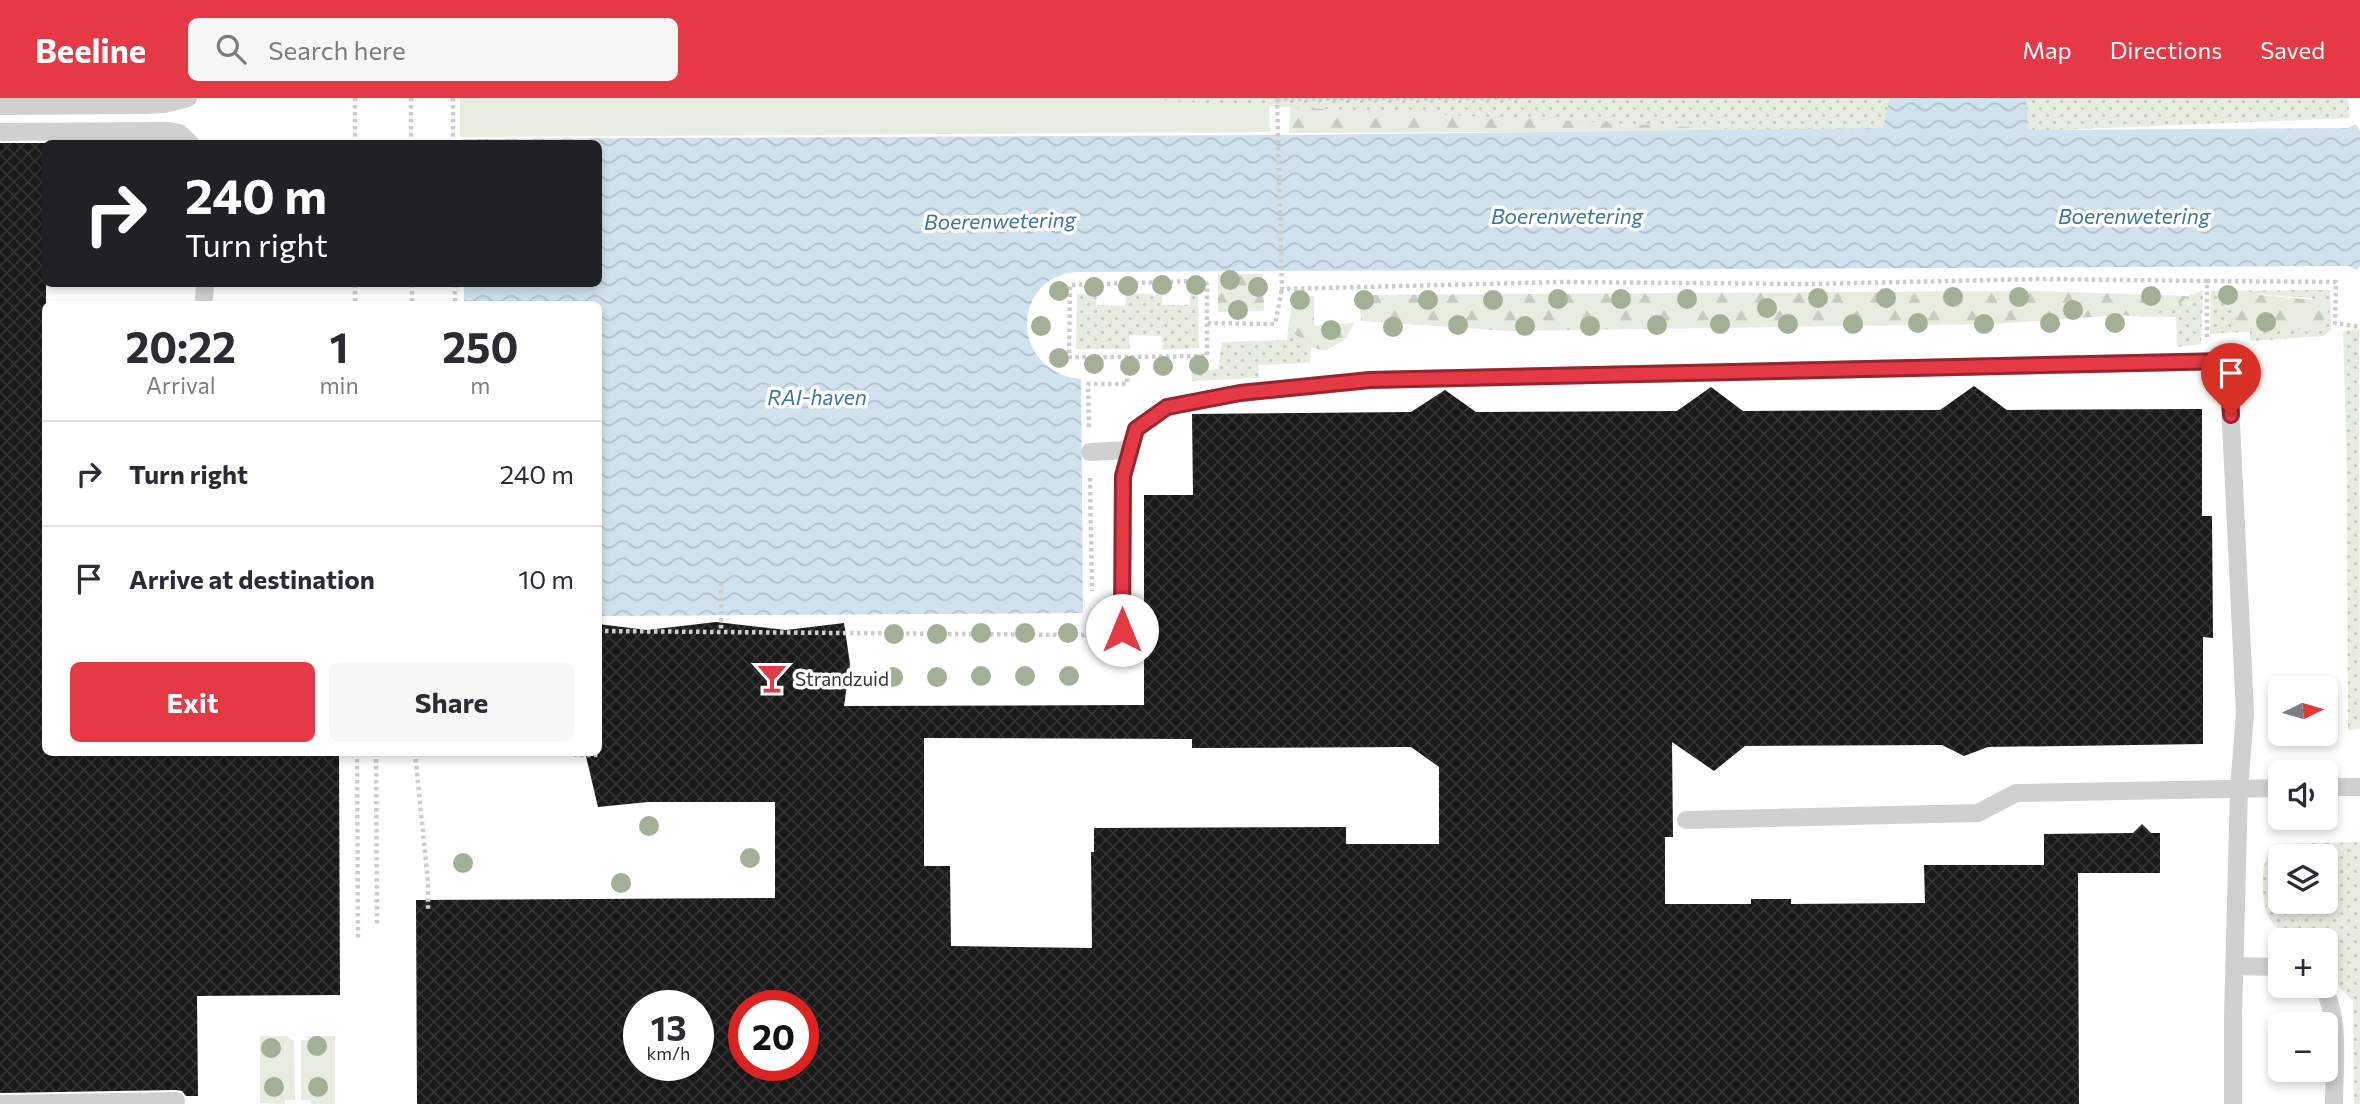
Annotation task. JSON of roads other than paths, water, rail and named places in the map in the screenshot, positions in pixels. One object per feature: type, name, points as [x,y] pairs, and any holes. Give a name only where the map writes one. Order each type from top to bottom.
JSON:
[{"type":"lane","points":[[0,106],[145,106],[188,98]]},
{"type":"lane","points":[[0,132],[169,131],[179,133],[187,140]]},
{"type":"lane","points":[[1122,630],[1123,476],[1136,429],[1167,407],[1240,393],[1370,380],[2228,361],[2245,713],[2239,789],[2233,1104]]},
{"type":"lane","points":[[1090,452],[1130,450]]},
{"type":"lane","points":[[2338,787],[2360,787]]},
{"type":"lane","points":[[1686,820],[1978,813],[2016,793],[2268,788]]},
{"type":"lane","points":[[2234,966],[2268,967]]},
{"type":"lane","points":[[2329,998],[2333,1024],[2334,1104]]},
{"type":"lane","points":[[0,1104],[176,1101]]},
{"type":"water","name":"RAI-haven","points":[[1890,98],[2026,98],[2028,130],[2348,128],[2356,124],[2360,131],[2360,266],[2357,270],[2349,266],[1076,272],[1054,278],[1039,290],[1030,307],[1027,325],[1031,344],[1041,360],[1058,373],[1081,379],[1083,613],[602,616],[602,301],[464,301],[464,287],[602,287],[602,140],[463,139],[1289,135],[1883,128]]},
{"type":"place","name":"Strandzuid","points":[[772,678]]},
{"type":"water label","name":"Boerenwetering","points":[[1567,215]]},
{"type":"water label","name":"Boerenwetering","points":[[2134,215]]},
{"type":"water label","name":"Boerenwetering","points":[[1000,220]]}]
